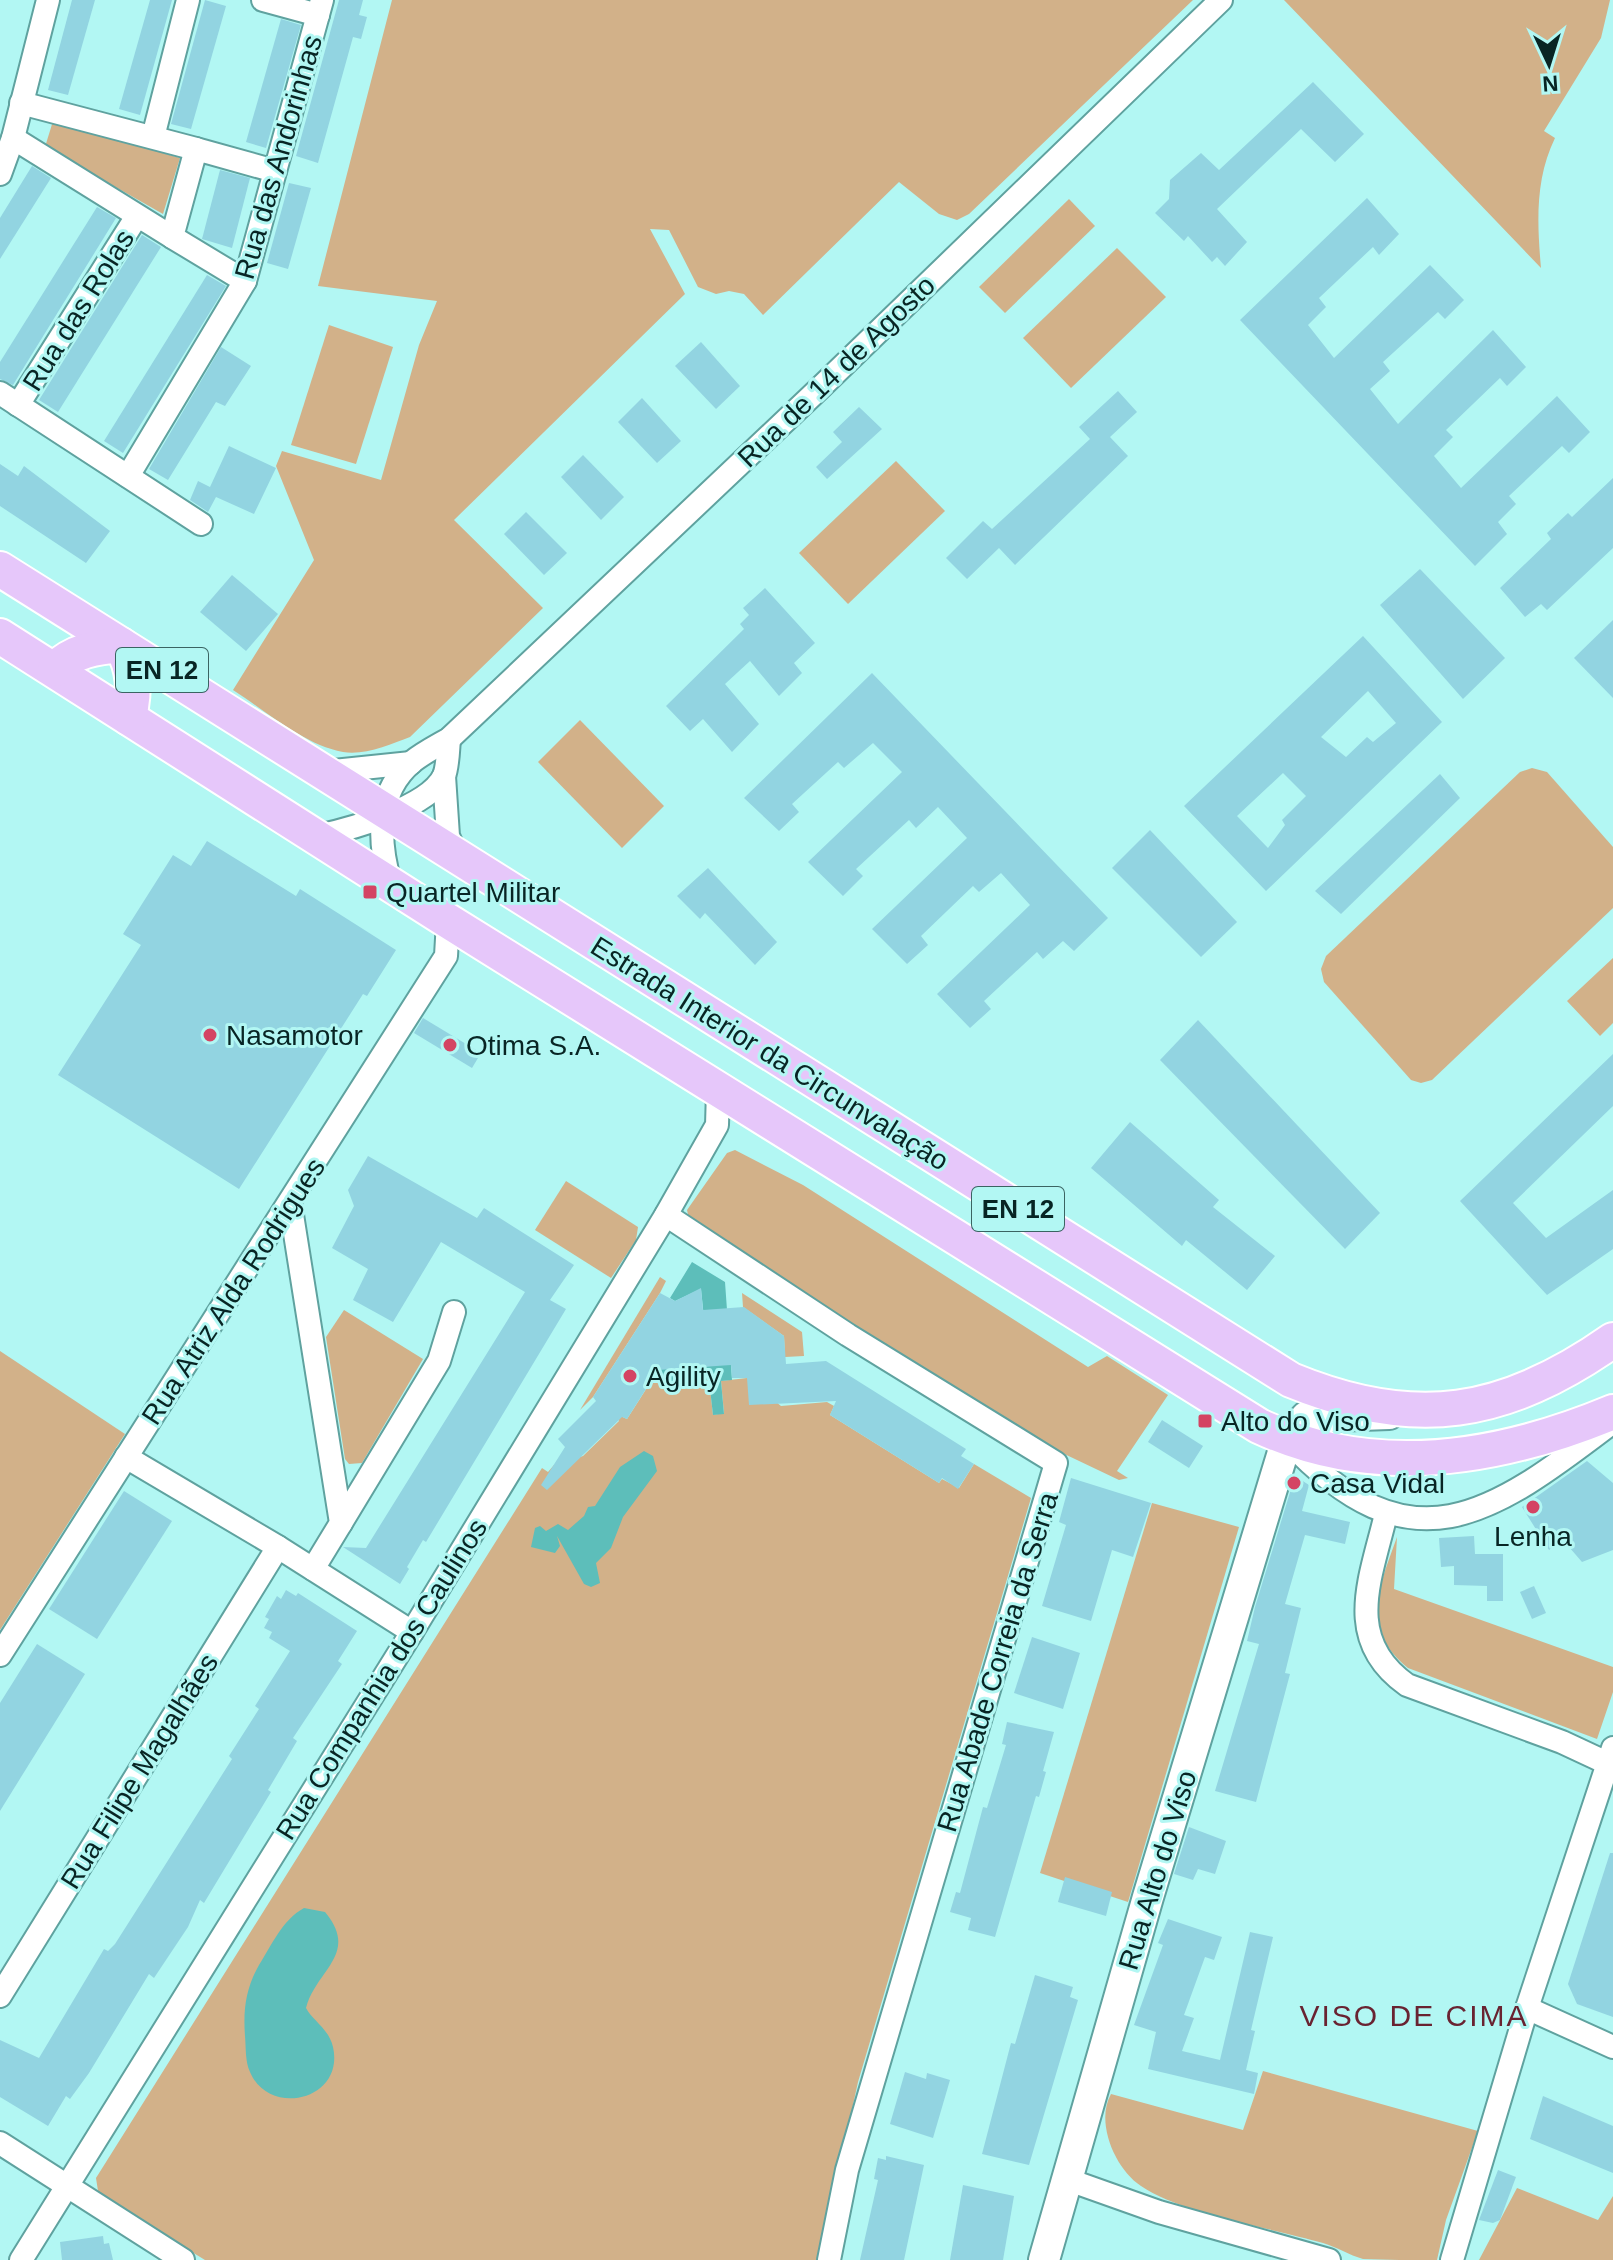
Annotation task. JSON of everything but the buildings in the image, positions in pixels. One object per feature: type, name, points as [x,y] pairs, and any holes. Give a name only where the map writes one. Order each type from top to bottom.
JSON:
[{"type":"main road","name":"Estrada Interior da Circunvalação","points":[[0,569],[1279,1373],[1351,1402],[1423,1411],[1485,1403],[1538,1387],[1613,1340]]},
{"type":"main road","name":"EN 12","points":[[0,636],[1228,1410],[1287,1439],[1375,1458],[1439,1457],[1517,1446],[1613,1412]]},
{"type":"main road","points":[[55,669],[66,658],[121,645],[133,667],[135,689],[129,718]]},
{"type":"main road","points":[[1287,1439],[1299,1421],[1314,1415],[1338,1417],[1423,1411]]},
{"type":"main road","name":"Rua Alto do Viso","points":[[1044,2260],[1287,1439]]},
{"type":"street","points":[[0,174],[13,138],[48,0]]},
{"type":"street","points":[[153,137],[188,0]]},
{"type":"street","points":[[263,0],[320,8]]},
{"type":"street","name":"Rua de 14 de Agosto","points":[[390,882],[380,835],[389,794],[411,763],[449,739],[821,387],[1221,0]]},
{"type":"street","name":"Rua das Andorinhas","points":[[128,476],[245,281],[320,8]]},
{"type":"street","points":[[21,103],[275,171]]},
{"type":"street","points":[[13,138],[245,281]]},
{"type":"street","points":[[172,237],[196,149]]},
{"type":"street","name":"Rua das Rolas","points":[[9,399],[137,216]]},
{"type":"street","points":[[9,399],[201,524]]},
{"type":"street","points":[[449,739],[444,776],[448,836],[456,854]]},
{"type":"street","name":"Rua de 14 de Agosto","points":[[324,772],[411,763]]},
{"type":"street","points":[[318,836],[363,826],[424,796],[444,776]]},
{"type":"street","name":"Rua Atriz Alda Rodrigues","points":[[0,1655],[446,956],[448,921]]},
{"type":"street","name":"Rua Companhia dos Caulinos","points":[[21,2260],[412,1632],[666,1215],[717,1125],[718,1090]]},
{"type":"street","points":[[290,1202],[341,1523]]},
{"type":"street","name":"Rua Abade Correia da Serra","points":[[666,1215],[848,1335],[1056,1463],[847,2170],[829,2260]]},
{"type":"street","points":[[313,1569],[439,1361],[454,1312]]},
{"type":"street","points":[[1287,1439],[1315,1469],[1386,1514],[1411,1519],[1435,1518],[1476,1510],[1539,1475],[1613,1422]]},
{"type":"street","points":[[126,1457],[278,1547],[412,1632]]},
{"type":"street","points":[[1386,1514],[1365,1603],[1370,1646],[1385,1670],[1407,1685],[1562,1742],[1610,1756],[1527,2008],[1452,2260]]},
{"type":"street","name":"Rua Filipe Magalhães","points":[[0,1996],[278,1547]]},
{"type":"street","points":[[1527,2008],[1613,2047]]},
{"type":"street","points":[[0,2143],[183,2260]]},
{"type":"street","points":[[1066,2179],[1159,2212],[1302,2256],[1329,2260]]},
{"type":"shaded area","points":[[392,0],[1193,0],[969,214],[957,220],[939,214],[899,182],[763,315],[744,294],[729,291],[716,294],[698,287],[669,230],[650,229],[685,294],[454,520],[543,608],[410,737],[377,749],[351,753],[328,748],[300,735],[233,690],[314,560],[276,466],[282,451],[381,480],[419,345],[437,301],[318,286]]},
{"type":"shaded area","points":[[1284,0],[1610,0],[1601,38],[1544,131],[1555,138],[1541,185],[1538,218],[1541,268]]},
{"type":"shaded area","points":[[53,121],[180,158],[163,214],[45,147]]},
{"type":"shaded area","points":[[1069,199],[1095,226],[1005,313],[979,287]]},
{"type":"shaded area","points":[[1117,248],[1166,297],[1071,388],[1023,338]]},
{"type":"shaded area","points":[[329,325],[393,347],[356,464],[291,445]]},
{"type":"shaded area","points":[[896,461],[945,511],[848,604],[799,553]]},
{"type":"shaded area","points":[[580,720],[664,806],[622,848],[538,762]]},
{"type":"shaded area","points":[[1532,768],[1547,772],[1613,847],[1613,908],[1432,1080],[1421,1083],[1411,1080],[1324,982],[1321,969],[1326,956],[1520,772]]},
{"type":"shaded area","points":[[1613,958],[1613,1023],[1600,1036],[1567,1001]]},
{"type":"shaded area","points":[[735,1150],[803,1185],[1088,1367],[1107,1356],[1168,1395],[1117,1471],[1128,1478],[1119,1480],[1056,1450],[758,1269],[689,1219],[687,1210],[727,1153]]},
{"type":"shaded area","points":[[566,1181],[638,1227],[636,1240],[611,1278],[535,1230]]},
{"type":"shaded area","points":[[660,1277],[666,1281],[660,1293],[593,1397],[580,1410]]},
{"type":"shaded area","points":[[742,1293],[802,1332],[804,1356],[785,1357],[784,1336],[743,1307]]},
{"type":"shaded area","points":[[344,1310],[423,1359],[362,1463],[349,1464],[345,1459],[326,1337]]},
{"type":"shaded area","points":[[0,1351],[125,1434],[0,1630]]},
{"type":"shaded area","points":[[747,1378],[781,1406],[827,1402],[834,1406],[830,1415],[939,1483],[942,1479],[959,1488],[974,1464],[1031,1498],[858,2082],[819,2260],[205,2260],[105,2199],[98,2191],[96,2178],[542,1468],[548,1472],[554,1465],[583,1456],[619,1421],[614,1413],[627,1419],[650,1383],[709,1380],[713,1415],[724,1413],[721,1381]]},
{"type":"shaded area","points":[[1152,1503],[1239,1527],[1128,1902],[1040,1873]]},
{"type":"shaded area","points":[[1397,1537],[1394,1589],[1613,1667],[1613,1692],[1597,1739],[1408,1668],[1393,1653],[1383,1638],[1377,1607],[1384,1573]]},
{"type":"shaded area","points":[[1263,2071],[1478,2131],[1446,2220],[1437,2260],[1363,2259],[1323,2243],[1179,2204],[1141,2186],[1123,2168],[1110,2144],[1107,2131],[1105,2118],[1111,2094],[1243,2130]]},
{"type":"shaded area","points":[[1517,2188],[1598,2220],[1613,2196],[1613,2260],[1479,2260]]},
{"type":"water","points":[[692,1262],[725,1282],[732,1380],[721,1381],[724,1414],[713,1415],[709,1380],[650,1383],[663,1363],[673,1369],[709,1366],[701,1289],[675,1301],[670,1298]]},
{"type":"water","points":[[644,1451],[653,1456],[657,1471],[623,1517],[611,1548],[596,1563],[600,1583],[591,1587],[584,1584],[557,1536],[560,1546],[555,1553],[531,1547],[535,1528],[540,1526],[546,1531],[558,1524],[568,1530],[584,1516],[588,1507],[595,1506],[620,1467]]},
{"type":"water","points":[[304,1908],[325,1912],[335,1927],[338,1939],[332,1962],[306,2008],[331,2041],[334,2065],[328,2080],[317,2090],[303,2097],[288,2098],[273,2095],[260,2086],[250,2072],[246,2054],[245,2008],[251,1982],[273,1941],[296,1913]]},
{"type":"place","name":"Quartel Militar","points":[[370,892]]},
{"type":"place","name":"Nasamotor","points":[[210,1035]]},
{"type":"place","name":"Otima S.A.","points":[[450,1045]]},
{"type":"place","name":"Agility","points":[[630,1376]]},
{"type":"place","name":"Alto do Viso","points":[[1205,1421]]},
{"type":"place","name":"Casa Vidal","points":[[1294,1483]]},
{"type":"place","name":"Lenha","points":[[1533,1507]]},
{"type":"district","name":"VISO DE CIMA","points":[[1414,2016]]}]
